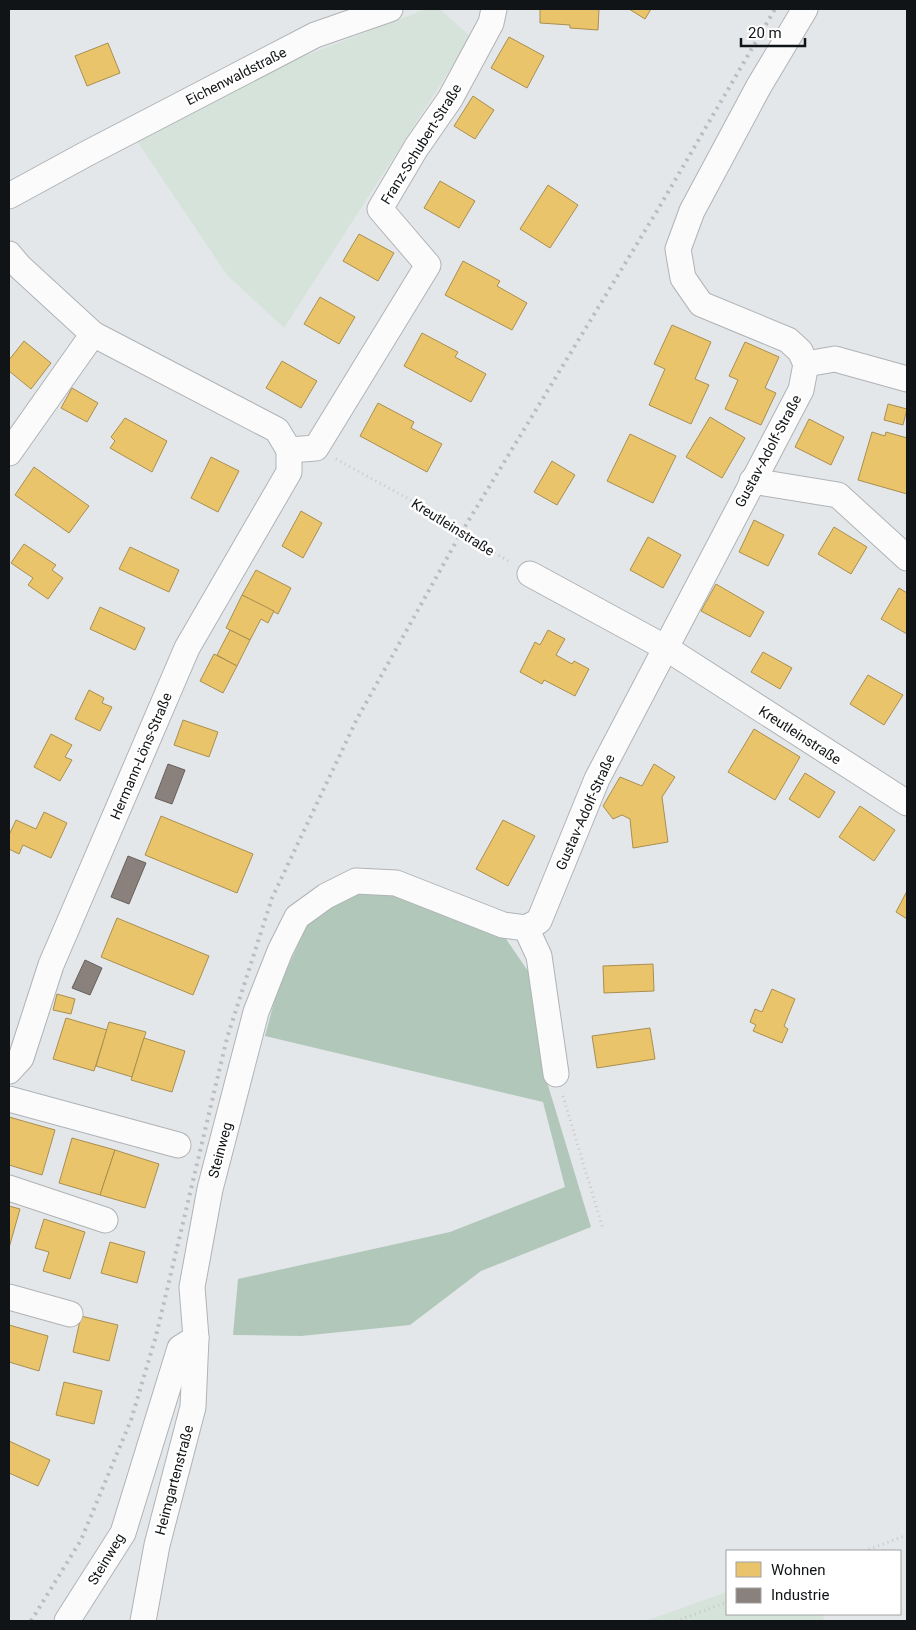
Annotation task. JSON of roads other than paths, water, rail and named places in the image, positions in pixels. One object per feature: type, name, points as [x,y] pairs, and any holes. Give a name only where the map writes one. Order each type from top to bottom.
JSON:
[{"type":"street","name":"Eichenwaldstraße","points":[[9,196],[315,35],[390,9]]},
{"type":"street","name":"Franz-Schubert-Straße","points":[[289,450],[316,448],[428,265],[380,209],[416,148],[450,99],[491,23],[494,9]]},
{"type":"street","points":[[805,9],[759,86],[692,211],[678,250],[683,278],[701,304],[788,340],[800,351],[806,364],[835,360],[907,379]]},
{"type":"street","points":[[9,254],[20,267],[93,334],[277,430],[289,450]]},
{"type":"street","points":[[9,453],[93,334]]},
{"type":"street","name":"Gustav-Adolf-Straße","points":[[533,925],[597,779],[801,390],[806,364]]},
{"type":"street","name":"Hermann-Löns-Straße","points":[[9,1071],[21,1058],[51,965],[187,648],[288,472],[289,450]]},
{"type":"street","points":[[752,481],[838,495],[907,558]]},
{"type":"street","name":"Kreutleinstraße","points":[[530,574],[666,648],[907,803]]},
{"type":"street","name":"Steinweg","points":[[67,1621],[123,1533],[180,1348],[196,1338],[192,1287],[210,1189],[256,1012],[280,952],[297,917],[326,896],[356,881],[396,882],[503,925],[533,925]]},
{"type":"street","points":[[533,925],[556,1074]]},
{"type":"street","points":[[9,1099],[178,1145]]},
{"type":"street","points":[[9,1188],[106,1220]]},
{"type":"street","points":[[9,1297],[70,1314]]},
{"type":"street","name":"Heimgartenstraße","points":[[143,1621],[157,1545],[193,1407],[196,1338]]},
{"type":"street","points":[[123,1533],[157,1545]]},
{"type":"railway","points":[[31,1621],[81,1540],[131,1420],[156,1336],[227,1038],[272,898],[357,719],[461,533],[657,211],[775,9]]}]
